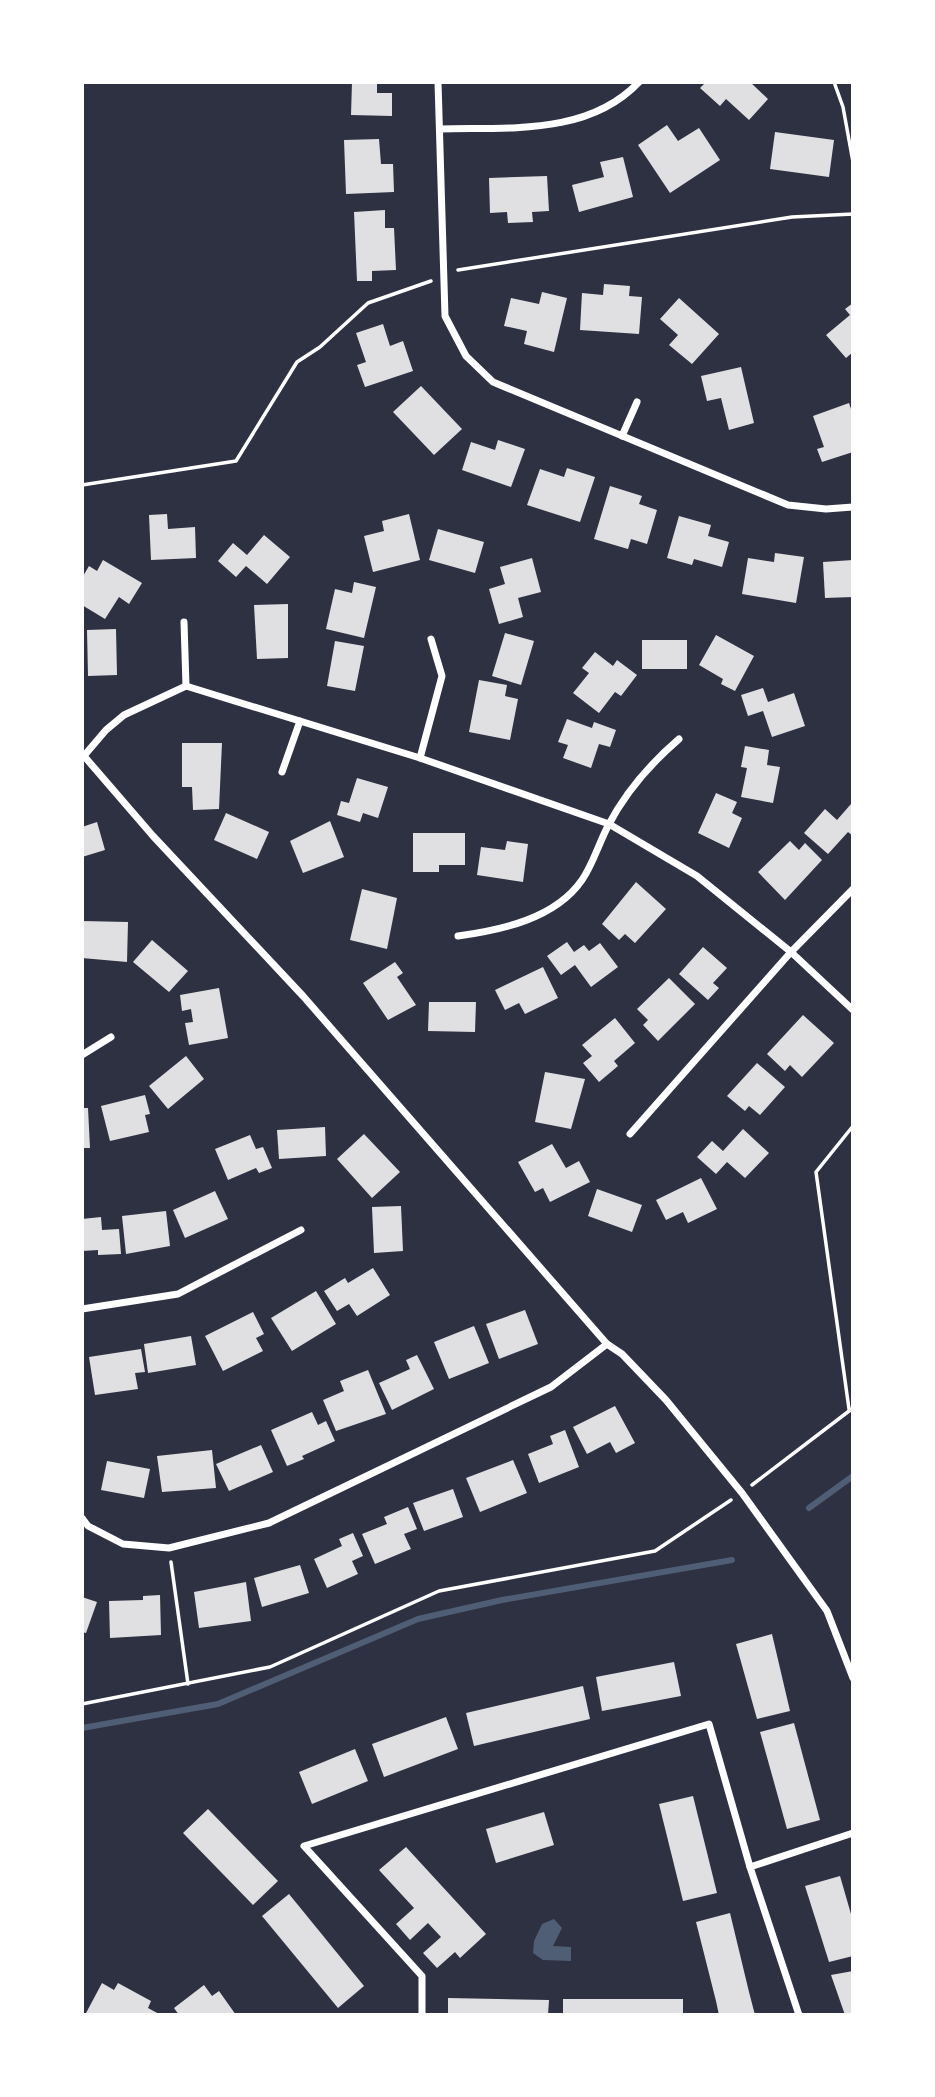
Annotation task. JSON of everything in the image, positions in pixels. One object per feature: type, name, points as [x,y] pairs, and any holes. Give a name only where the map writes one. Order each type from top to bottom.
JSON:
[{"type":"street","points":[[438,82],[445,316],[466,356],[493,382],[788,505],[826,509],[853,507]]},
{"type":"street","points":[[440,128],[537,127],[583,118],[626,96],[639,82]]},
{"type":"street","points":[[622,436],[637,402]]},
{"type":"street","points":[[184,622],[186,686]]},
{"type":"street","points":[[420,758],[442,676],[431,639]]},
{"type":"street","points":[[853,1010],[791,952],[697,876],[609,824],[420,758],[186,686],[124,715],[106,730],[83,757],[303,996],[607,1344],[622,1354],[666,1400],[742,1493],[827,1611],[853,1678]]},
{"type":"street","points":[[282,772],[300,721]]},
{"type":"street","points":[[457,936],[504,930],[553,906],[581,881],[609,824],[650,764],[679,739]]},
{"type":"street","points":[[630,1134],[791,952],[853,889]]},
{"type":"street","points":[[82,1055],[111,1037]]},
{"type":"street","points":[[82,1309],[178,1294],[301,1230]]},
{"type":"street","points":[[82,1518],[89,1525],[123,1544],[169,1548],[269,1523],[551,1387],[607,1344]]},
{"type":"street","points":[[422,2015],[422,1976],[304,1846],[709,1724],[750,1867],[799,2015]]},
{"type":"street","points":[[750,1867],[853,1833]]},
{"type":"path","points":[[834,82],[843,107],[853,162]]},
{"type":"path","points":[[82,485],[236,461],[297,362],[320,347],[368,303],[423,286],[443,274],[792,217],[853,214]]},
{"type":"path","points":[[82,1704],[270,1667],[439,1591],[654,1551],[742,1493],[851,1408],[816,1172],[853,1126]]},
{"type":"path","points":[[169,1548],[188,1684]]},
{"type":"water","points":[[554,1919],[562,1928],[553,1946],[571,1947],[571,1961],[543,1960],[533,1953],[534,1941],[542,1924]]},
{"type":"building","points":[[352,82],[377,82],[377,93],[392,93],[392,116],[351,115]]},
{"type":"building","points":[[706,82],[750,82],[768,99],[749,120],[726,99],[720,106],[700,88]]},
{"type":"building","points":[[667,125],[678,141],[699,128],[720,160],[670,193],[638,145]]},
{"type":"building","points":[[775,132],[834,140],[829,177],[770,169]]},
{"type":"building","points":[[379,139],[381,164],[393,164],[394,192],[346,194],[344,140]]},
{"type":"building","points":[[623,157],[633,197],[579,212],[572,185],[604,177],[600,162]]},
{"type":"building","points":[[547,176],[549,211],[532,212],[533,222],[508,223],[507,212],[490,213],[489,178]]},
{"type":"building","points":[[385,210],[385,228],[394,228],[396,270],[372,271],[372,281],[357,281],[354,212]]},
{"type":"building","points":[[604,284],[630,286],[629,296],[642,297],[639,334],[580,330],[582,293],[603,295]]},
{"type":"building","points":[[542,292],[567,298],[554,352],[524,344],[527,331],[504,326],[511,298],[539,304]]},
{"type":"building","points":[[679,298],[719,334],[692,364],[669,345],[678,335],[660,319]]},
{"type":"building","points":[[853,303],[853,352],[846,358],[826,335],[850,315],[845,309]]},
{"type":"building","points":[[383,324],[390,346],[403,341],[413,371],[365,387],[357,365],[366,362],[356,333]]},
{"type":"building","points":[[741,367],[754,423],[729,430],[721,398],[707,401],[701,376]]},
{"type":"building","points":[[421,386],[462,429],[434,455],[393,412]]},
{"type":"building","points":[[849,403],[853,415],[853,452],[822,462],[817,449],[824,447],[813,416]]},
{"type":"building","points":[[498,440],[525,449],[511,487],[462,470],[471,442],[495,450]]},
{"type":"building","points":[[567,468],[595,477],[580,522],[527,505],[540,469],[564,477]]},
{"type":"building","points":[[610,486],[642,496],[639,504],[657,510],[647,544],[631,539],[628,549],[594,539]]},
{"type":"building","points":[[167,514],[168,529],[195,527],[196,558],[151,560],[149,515]]},
{"type":"building","points":[[409,514],[420,560],[373,572],[364,536],[384,531],[382,521]]},
{"type":"building","points":[[679,516],[711,525],[708,536],[729,542],[722,567],[694,559],[692,565],[667,558]]},
{"type":"building","points":[[438,529],[484,542],[475,573],[429,560]]},
{"type":"building","points":[[264,535],[290,557],[267,584],[246,566],[236,577],[218,561],[233,543],[247,555]]},
{"type":"building","points":[[775,553],[804,557],[796,603],[742,594],[748,558],[774,562]]},
{"type":"building","points":[[532,558],[541,592],[518,598],[523,617],[499,624],[489,589],[505,584],[500,567]]},
{"type":"building","points":[[103,560],[142,583],[129,604],[119,597],[105,619],[82,605],[82,578],[89,566],[97,571]]},
{"type":"building","points":[[853,560],[853,597],[825,598],[823,562]]},
{"type":"building","points":[[354,582],[376,587],[364,638],[326,629],[335,589],[352,593]]},
{"type":"building","points":[[288,604],[288,658],[257,659],[254,605]]},
{"type":"building","points":[[116,629],[117,675],[88,676],[87,630]]},
{"type":"building","points":[[505,633],[534,641],[521,685],[492,676]]},
{"type":"building","points":[[716,635],[754,656],[735,691],[721,684],[723,679],[699,665]]},
{"type":"building","points":[[642,640],[687,640],[687,669],[642,669]]},
{"type":"building","points":[[335,641],[364,646],[355,691],[327,686]]},
{"type":"building","points":[[595,652],[613,666],[617,660],[637,675],[621,696],[615,692],[599,713],[573,693],[589,673],[582,668]]},
{"type":"building","points":[[479,680],[507,685],[505,696],[518,699],[510,740],[469,732]]},
{"type":"building","points":[[763,688],[768,702],[794,693],[805,726],[772,737],[763,711],[748,716],[741,695]]},
{"type":"building","points":[[567,719],[592,728],[594,722],[616,730],[610,747],[599,744],[591,768],[563,758],[568,745],[558,742]]},
{"type":"building","points":[[182,743],[222,743],[219,809],[193,810],[192,787],[182,787]]},
{"type":"building","points":[[745,746],[769,750],[767,765],[780,767],[773,803],[741,797],[747,768],[741,767]]},
{"type":"building","points":[[357,778],[388,787],[378,818],[363,813],[360,822],[337,815],[341,801],[349,803]]},
{"type":"building","points":[[716,793],[737,802],[732,813],[742,818],[729,848],[698,833]]},
{"type":"building","points":[[851,804],[853,836],[848,832],[828,854],[804,833],[825,809],[837,820]]},
{"type":"building","points":[[226,813],[269,832],[257,859],[214,840]]},
{"type":"building","points":[[330,821],[344,857],[303,873],[290,841]]},
{"type":"building","points":[[97,822],[105,850],[82,857],[82,827]]},
{"type":"building","points":[[413,833],[465,833],[465,865],[439,865],[439,872],[413,872]]},
{"type":"building","points":[[507,841],[528,844],[523,882],[477,875],[481,847],[505,850]]},
{"type":"building","points":[[790,841],[799,850],[805,843],[822,860],[785,900],[758,872]]},
{"type":"building","points":[[636,882],[666,909],[635,943],[625,934],[619,940],[602,924]]},
{"type":"building","points":[[362,889],[397,898],[387,949],[350,940]]},
{"type":"building","points":[[82,921],[128,922],[127,962],[82,958]]},
{"type":"building","points":[[152,940],[188,971],[169,992],[133,962]]},
{"type":"building","points":[[567,942],[574,952],[584,945],[589,951],[600,943],[618,967],[591,987],[575,965],[561,975],[547,956]]},
{"type":"building","points":[[703,947],[727,968],[713,983],[719,988],[708,1000],[679,974]]},
{"type":"building","points":[[395,962],[403,973],[397,977],[416,1005],[388,1020],[363,983]]},
{"type":"building","points":[[543,967],[558,998],[525,1014],[519,1003],[505,1010],[495,990]]},
{"type":"building","points":[[669,978],[695,1004],[658,1041],[643,1025],[648,1020],[637,1009]]},
{"type":"building","points":[[219,988],[228,1038],[189,1045],[185,1023],[193,1022],[191,1009],[182,1011],[180,995]]},
{"type":"building","points":[[429,1002],[476,1002],[475,1032],[428,1031]]},
{"type":"building","points":[[803,1015],[834,1043],[802,1077],[790,1065],[785,1071],[767,1054]]},
{"type":"building","points":[[615,1018],[635,1043],[614,1061],[618,1066],[599,1082],[583,1063],[592,1056],[582,1045]]},
{"type":"building","points":[[186,1056],[204,1079],[168,1109],[149,1086]]},
{"type":"building","points":[[757,1063],[785,1087],[760,1115],[749,1106],[745,1111],[727,1096]]},
{"type":"building","points":[[545,1072],[585,1079],[571,1129],[535,1122]]},
{"type":"building","points":[[145,1095],[150,1114],[145,1115],[149,1132],[110,1141],[101,1106]]},
{"type":"building","points":[[82,1108],[88,1108],[90,1148],[82,1148]]},
{"type":"building","points":[[325,1127],[326,1156],[279,1159],[277,1130]]},
{"type":"building","points":[[743,1129],[769,1153],[745,1178],[727,1162],[716,1174],[697,1157],[712,1141],[723,1151]]},
{"type":"building","points":[[364,1134],[400,1172],[372,1198],[337,1159]]},
{"type":"building","points":[[250,1135],[256,1149],[263,1147],[272,1168],[259,1173],[256,1168],[228,1180],[215,1149]]},
{"type":"building","points":[[552,1144],[566,1168],[579,1161],[590,1182],[550,1202],[543,1188],[535,1192],[518,1162]]},
{"type":"building","points":[[701,1178],[717,1209],[688,1223],[683,1212],[666,1220],[656,1200]]},
{"type":"building","points":[[597,1189],[642,1205],[632,1232],[588,1216]]},
{"type":"building","points":[[215,1191],[228,1219],[185,1238],[173,1210]]},
{"type":"building","points":[[401,1206],[403,1251],[374,1253],[372,1207]]},
{"type":"building","points":[[166,1211],[170,1246],[126,1254],[122,1216]]},
{"type":"building","points":[[101,1217],[102,1230],[119,1229],[121,1254],[98,1255],[98,1250],[82,1251],[82,1219]]},
{"type":"building","points":[[373,1268],[390,1295],[357,1316],[349,1304],[337,1311],[324,1291],[345,1278],[348,1283]]},
{"type":"building","points":[[316,1291],[336,1324],[292,1351],[271,1318]]},
{"type":"building","points":[[525,1310],[538,1344],[499,1359],[486,1324]]},
{"type":"building","points":[[253,1312],[264,1334],[256,1338],[263,1351],[223,1371],[205,1336]]},
{"type":"building","points":[[474,1326],[489,1363],[449,1379],[434,1342]]},
{"type":"building","points":[[191,1336],[196,1365],[148,1373],[144,1344]]},
{"type":"building","points":[[141,1349],[145,1372],[135,1373],[138,1389],[95,1395],[89,1357]]},
{"type":"building","points":[[417,1355],[434,1389],[392,1410],[379,1383],[410,1369],[406,1360]]},
{"type":"building","points":[[368,1370],[386,1414],[336,1431],[323,1400],[344,1391],[340,1381]]},
{"type":"building","points":[[615,1406],[635,1443],[616,1453],[610,1442],[587,1454],[573,1427]]},
{"type":"building","points":[[312,1412],[318,1425],[326,1421],[335,1441],[287,1466],[271,1430]]},
{"type":"building","points":[[565,1430],[579,1467],[539,1483],[528,1454],[553,1444],[550,1436]]},
{"type":"building","points":[[261,1445],[273,1472],[229,1491],[216,1464]]},
{"type":"building","points":[[212,1450],[216,1488],[162,1492],[157,1456]]},
{"type":"building","points":[[513,1460],[527,1493],[480,1512],[466,1478]]},
{"type":"building","points":[[107,1461],[150,1469],[144,1498],[101,1490]]},
{"type":"building","points":[[453,1489],[463,1517],[424,1531],[413,1503]]},
{"type":"building","points":[[408,1507],[417,1529],[404,1534],[411,1549],[375,1564],[362,1534],[387,1524],[384,1517]]},
{"type":"building","points":[[353,1533],[363,1556],[352,1561],[358,1574],[327,1588],[314,1559],[342,1546],[339,1539]]},
{"type":"building","points":[[300,1565],[309,1593],[262,1607],[254,1578]]},
{"type":"building","points":[[246,1582],[251,1621],[199,1628],[194,1592]]},
{"type":"building","points":[[160,1595],[161,1635],[110,1638],[109,1601],[143,1600],[143,1596]]},
{"type":"building","points":[[82,1597],[97,1602],[86,1633],[82,1632]]},
{"type":"building","points":[[772,1634],[790,1711],[757,1719],[736,1644]]},
{"type":"building","points":[[674,1662],[681,1696],[602,1711],[596,1677]]},
{"type":"building","points":[[583,1686],[590,1719],[474,1746],[466,1713]]},
{"type":"building","points":[[446,1717],[458,1749],[384,1777],[372,1744]]},
{"type":"building","points":[[794,1723],[820,1820],[787,1829],[760,1732]]},
{"type":"building","points":[[355,1749],[368,1781],[312,1804],[299,1772]]},
{"type":"building","points":[[693,1796],[717,1893],[683,1901],[659,1804]]},
{"type":"building","points":[[208,1809],[278,1881],[253,1905],[183,1833]]},
{"type":"building","points":[[544,1812],[554,1845],[496,1863],[486,1829]]},
{"type":"building","points":[[406,1847],[486,1934],[460,1958],[455,1952],[437,1968],[423,1953],[441,1937],[428,1923],[410,1940],[396,1924],[414,1908],[379,1870]]},
{"type":"building","points":[[840,1876],[853,1921],[853,1956],[829,1962],[805,1886]]},
{"type":"building","points":[[289,1894],[364,1986],[338,2008],[262,1916]]},
{"type":"building","points":[[730,1913],[755,2015],[719,2015],[696,1922]]},
{"type":"building","points":[[853,1971],[853,2015],[845,2015],[831,1975]]},
{"type":"building","points":[[102,1983],[114,1990],[118,1983],[151,2001],[148,2008],[161,2015],[85,2015]]},
{"type":"building","points":[[204,1985],[212,1996],[219,1991],[236,2015],[179,2015],[174,2008]]},
{"type":"building","points":[[448,1998],[549,2000],[548,2015],[448,2015]]},
{"type":"building","points":[[563,1999],[683,1999],[683,2015],[563,2015]]},
{"type":"waterway","points":[[809,1508],[853,1476]]},
{"type":"waterway","points":[[82,1728],[218,1704],[418,1619],[502,1600],[732,1560]]}]
